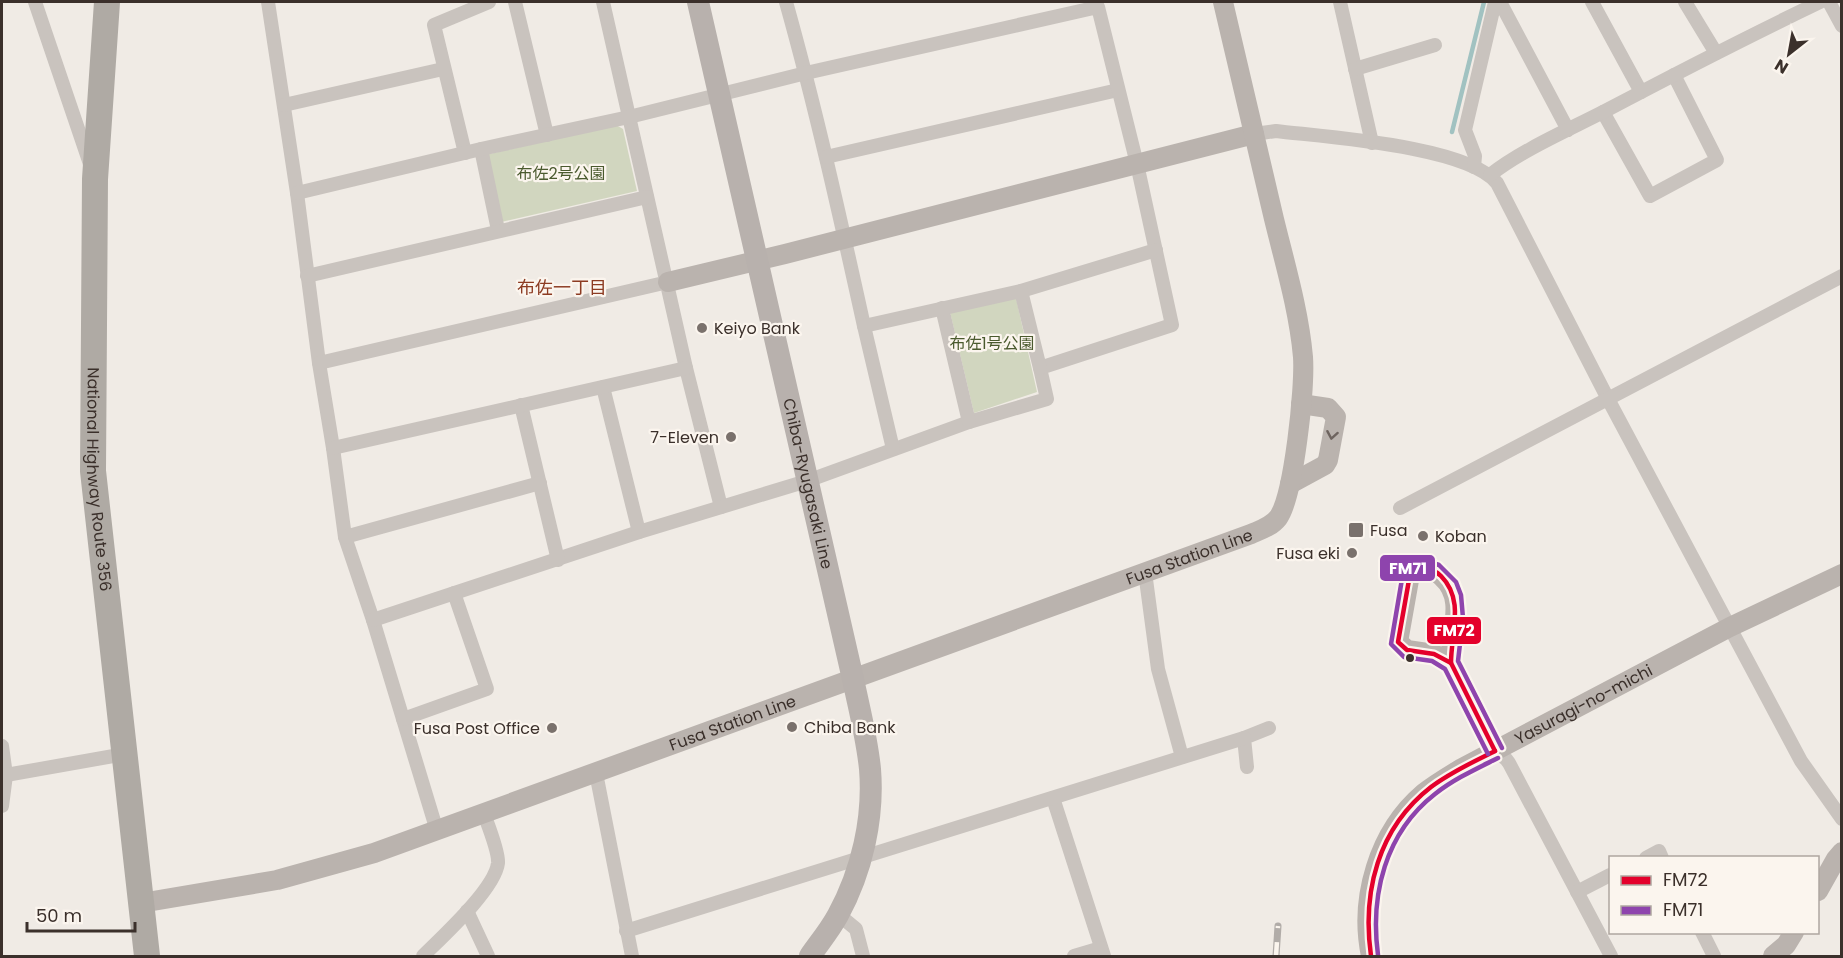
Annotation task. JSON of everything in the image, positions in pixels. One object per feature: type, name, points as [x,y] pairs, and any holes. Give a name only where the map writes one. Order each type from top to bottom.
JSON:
[{"type":"highway","name":"National Highway Route 356","points":[[107,2],[95,180],[93,471],[147,957]]},
{"type":"main road","name":"Chiba-Ryugasaki Line","points":[[698,2],[853,678],[870,771],[870,804],[862,856],[839,915],[810,957]]},
{"type":"street","points":[[35,2],[95,180]]},
{"type":"street","points":[[268,2],[345,537],[373,620],[437,831]]},
{"type":"street","points":[[465,153],[434,25],[489,2]]},
{"type":"street","points":[[515,2],[547,135]]},
{"type":"street","points":[[603,2],[686,368],[721,507]]},
{"type":"street","points":[[786,2],[826,157],[892,449]]},
{"type":"street","name":"Fusa Station Line","points":[[141,903],[277,880],[330,866],[437,831],[1251,534],[1273,524],[1283,510],[1290,484],[1301,404],[1303,356],[1223,2]]},
{"type":"street","points":[[1345,2],[1355,69],[1372,143]]},
{"type":"street","points":[[1474,167],[1475,156],[1465,130],[1495,2]]},
{"type":"street","points":[[1500,2],[1568,130]]},
{"type":"street","points":[[1592,2],[1641,92]]},
{"type":"street","points":[[1685,2],[1716,53]]},
{"type":"street","points":[[1490,175],[1568,130],[1820,2]]},
{"type":"street","points":[[1829,2],[1842,26]]},
{"type":"street","points":[[297,193],[481,149],[630,117],[1097,4],[1137,164],[1172,325],[1040,368]]},
{"type":"street","points":[[1355,69],[1436,45]]},
{"type":"street","points":[[284,105],[443,69]]},
{"type":"street","points":[[1603,112],[1650,196],[1717,160],[1674,75]]},
{"type":"street","points":[[826,157],[1118,90]]},
{"type":"street","points":[[319,363],[757,261],[1254,134],[1276,131],[1436,153],[1474,167],[1490,175],[1497,183],[1608,399],[1801,761],[1842,819]]},
{"type":"street","points":[[481,149],[498,230]]},
{"type":"street","points":[[307,276],[647,197]]},
{"type":"street","points":[[864,326],[1022,291],[1156,250]]},
{"type":"street","points":[[1400,508],[1842,276]]},
{"type":"street","points":[[373,620],[639,532],[807,481],[969,422],[1047,399],[1022,291]]},
{"type":"street","points":[[942,308],[969,422]]},
{"type":"street","points":[[333,448],[686,368]]},
{"type":"street","points":[[603,387],[639,532]]},
{"type":"street","points":[[1290,484],[1325,465],[1328,460],[1335,417],[1328,408],[1301,404]]},
{"type":"street","points":[[521,405],[558,560]]},
{"type":"street","points":[[345,537],[540,483]]},
{"type":"street","points":[[1451,663],[1434,654],[1407,650],[1398,642],[1408,580],[1421,568],[1437,572],[1447,581],[1453,591],[1456,602],[1450,653],[1451,663],[1496,751],[1509,763],[1611,957]]},
{"type":"street","points":[[1145,572],[1158,669],[1182,757]]},
{"type":"street","name":"Yasuragi-no-michi","points":[[1371,957],[1367,920],[1368,900],[1374,875],[1393,829],[1424,793],[1462,768],[1730,627],[1842,574]]},
{"type":"street","points":[[403,719],[487,689],[454,593]]},
{"type":"street","points":[[626,931],[1244,738],[1269,728]]},
{"type":"street","points":[[1244,738],[1247,767]]},
{"type":"street","points":[[2,746],[4,772],[2,806]]},
{"type":"street","points":[[4,772],[125,754]]},
{"type":"street","points":[[596,773],[632,957]]},
{"type":"street","points":[[1053,798],[1102,952],[1074,957]]},
{"type":"street","points":[[423,957],[476,901],[494,874],[498,862],[484,814]]},
{"type":"street","points":[[1650,856],[1659,851],[1661,856]]},
{"type":"street","points":[[1819,889],[1842,852]]},
{"type":"street","points":[[1577,892],[1609,876]]},
{"type":"street","points":[[467,911],[488,957]]},
{"type":"street","points":[[839,915],[856,929],[863,957]]},
{"type":"street","points":[[1702,934],[1714,957]]},
{"type":"street","points":[[1773,957],[1793,934]]},
{"type":"green space","name":"布佐2号公園","points":[[616,125],[623,129],[637,191],[501,222],[485,155]]},
{"type":"green space","name":"布佐1号公園","points":[[1016,298],[1037,392],[974,413],[950,312]]},
{"type":"waterway","points":[[1452,132],[1484,2]]},
{"type":"railway","points":[[1276,956],[1278,926]]},
{"type":"transit line","name":"FM71","points":[[1488,754],[1445,669],[1432,661],[1404,657],[1391,644],[1402,579],[1405,571],[1419,561],[1439,565],[1456,582],[1461,595],[1463,618],[1458,661],[1502,748]]},
{"type":"transit line","name":"FM72","points":[[1420,568],[1426,568],[1439,574],[1453,596],[1455,617],[1451,663],[1434,654],[1407,650],[1398,642],[1409,580],[1420,568]]},
{"type":"transit line","name":"FM72","points":[[1451,663],[1495,751]]},
{"type":"transit line","name":"FM72","points":[[1371,956],[1369,908],[1372,885],[1386,842],[1398,822],[1413,803],[1431,787],[1495,751]]},
{"type":"transit line","name":"FM71","points":[[1378,955],[1376,910],[1379,888],[1393,846],[1404,827],[1435,794],[1465,774],[1498,758]]},
{"type":"place","name":"Keiyo Bank","points":[[702,328]]},
{"type":"place","name":"7-Eleven","points":[[731,437]]},
{"type":"place","name":"Fusa","points":[[1356,530]]},
{"type":"place","name":"Koban","points":[[1423,536]]},
{"type":"place","name":"Fusa eki","points":[[1352,553]]},
{"type":"place","name":"Chiba Bank","points":[[792,727]]},
{"type":"place","name":"Fusa Post Office","points":[[552,728]]},
{"type":"district","name":"布佐一丁目","points":[[562,287]]}]
